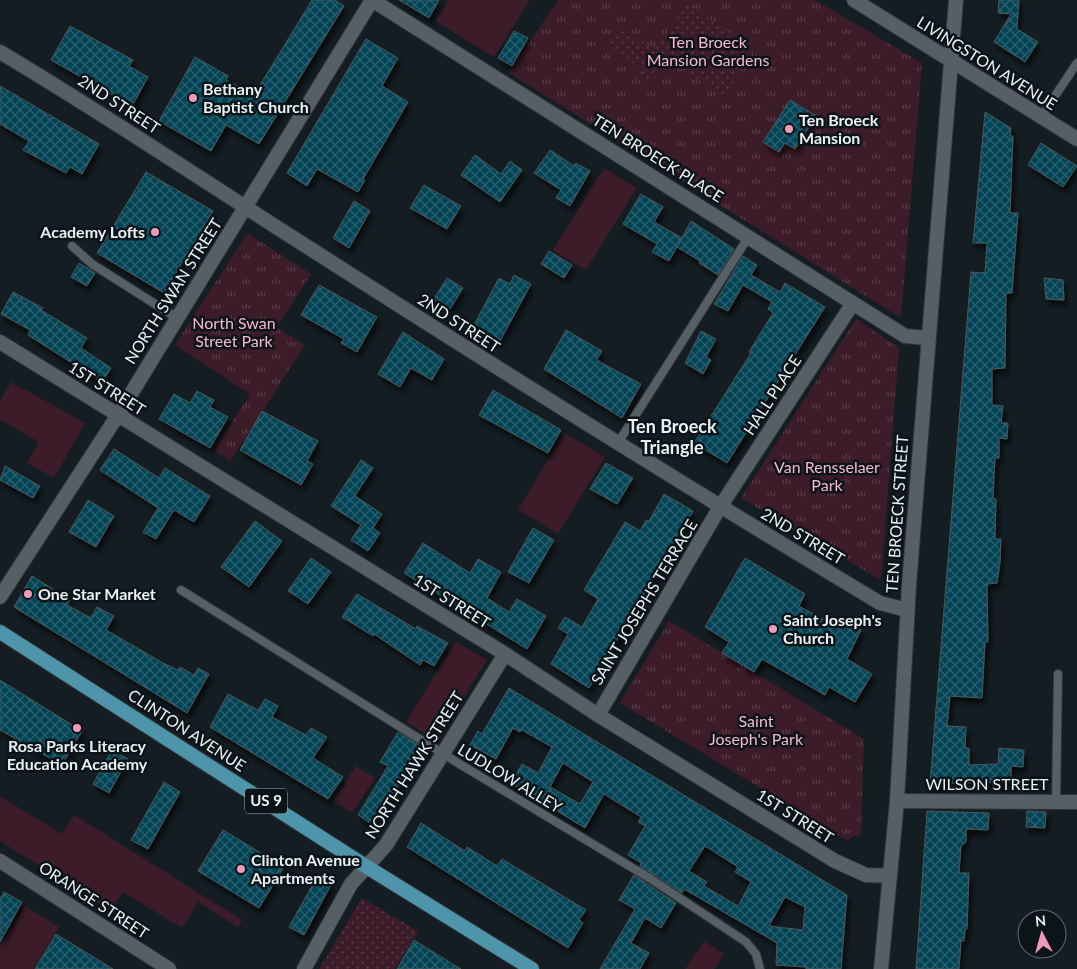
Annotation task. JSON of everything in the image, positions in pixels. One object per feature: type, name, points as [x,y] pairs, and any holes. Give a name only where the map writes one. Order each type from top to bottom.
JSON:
[{"type":"main road","name":"CLINTON AVENUE","points":[[0,632],[367,867],[532,969]]},
{"type":"street","name":"NORTH SWAN STREET","points":[[0,597],[118,415],[372,0]]},
{"type":"street","name":"TEN BROECK PLACE","points":[[372,0],[905,336],[928,338]]},
{"type":"street","name":"LIVINGSTON AVENUE","points":[[854,0],[1077,139]]},
{"type":"street","name":"TEN BROECK STREET","points":[[881,969],[897,801],[907,610],[956,0]]},
{"type":"street","name":"2ND STREET","points":[[0,52],[87,103],[245,207],[720,507],[880,603],[907,610]]},
{"type":"street","name":"HALL PLACE","points":[[720,507],[853,303]]},
{"type":"street","name":"1ST STREET","points":[[0,342],[505,654],[598,715],[835,861],[866,875],[890,876]]},
{"type":"street","name":"SAINT JOSEPHS TERRACE","points":[[598,715],[720,507]]},
{"type":"street","name":"NORTH HAWK STREET","points":[[304,969],[351,884],[386,845],[505,654]]},
{"type":"street","name":"WILSON STREET","points":[[897,801],[1077,802]]},
{"type":"street","name":"ORANGE STREET","points":[[0,861],[169,969]]},
{"type":"lane","points":[[1041,118],[1077,63]]},
{"type":"lane","points":[[618,443],[749,236]]},
{"type":"lane","points":[[72,246],[92,264],[177,318]]},
{"type":"lane","name":"LUDLOW ALLEY","points":[[181,590],[443,754],[651,879],[746,942],[756,954],[760,969]]},
{"type":"lane","points":[[1056,802],[1058,674]]},
{"type":"green space","points":[[445,0],[530,0],[494,57],[435,21],[448,2]]},
{"type":"green space","name":"Ten Broeck Mansion","points":[[558,0],[815,0],[922,63],[901,318],[509,73]]},
{"type":"green space","name":"Ten Broeck Mansion Gardens","points":[[687,4],[755,50],[724,96],[665,55],[646,82],[634,74],[639,67],[607,45],[620,26],[655,50]]},
{"type":"green space","points":[[604,168],[637,188],[586,270],[553,250]]},
{"type":"green space","name":"North Swan Street Park","points":[[247,233],[311,274],[277,327],[305,345],[230,461],[214,451],[250,394],[175,345]]},
{"type":"green space","name":"Van Rensselaer Park","points":[[856,319],[899,348],[881,580],[741,498]]},
{"type":"green space","points":[[11,382],[85,423],[54,478],[27,463],[39,442],[0,420],[0,401]]},
{"type":"green space","points":[[565,433],[605,457],[558,534],[518,509]]},
{"type":"green space","name":"Saint Joseph's Park","points":[[669,621],[864,739],[861,834],[846,840],[620,703]]},
{"type":"green space","points":[[456,641],[487,660],[437,741],[406,722]]},
{"type":"green space","points":[[356,766],[375,778],[352,813],[333,801]]},
{"type":"green space","points":[[0,796],[62,834],[74,815],[242,920],[238,927],[198,902],[182,928],[123,892],[111,911],[0,841]]},
{"type":"green space","points":[[362,898],[418,931],[395,969],[319,969]]},
{"type":"green space","points":[[25,906],[59,927],[33,969],[0,969],[0,947]]},
{"type":"green space","points":[[704,941],[724,954],[714,969],[685,969]]},
{"type":"building","points":[[312,0],[335,0],[344,6],[259,144],[226,125],[211,151],[159,121],[195,57],[228,76],[226,80],[254,95]]},
{"type":"building","points":[[399,0],[439,0],[429,18]]},
{"type":"building","points":[[999,0],[1019,0],[1017,29],[1038,42],[1025,62],[994,42],[1011,14],[998,13]]},
{"type":"building","points":[[70,26],[133,60],[129,66],[148,77],[132,106],[51,60]]},
{"type":"building","points":[[514,31],[528,38],[512,66],[498,58]]},
{"type":"building","points":[[366,39],[398,58],[382,86],[408,102],[363,179],[365,180],[358,192],[317,169],[307,186],[287,173]]},
{"type":"building","points":[[0,86],[99,144],[82,174],[70,167],[66,173],[23,150],[29,141],[0,124]]},
{"type":"building","name":"Ten Broeck Mansion","points":[[790,100],[816,116],[795,149],[785,143],[779,152],[763,142]]},
{"type":"building","points":[[985,112],[1011,128],[1010,136],[1013,136],[1010,213],[1018,213],[1012,293],[1006,293],[1005,368],[992,369],[992,405],[1003,406],[1001,423],[1008,423],[1007,439],[999,438],[999,458],[995,458],[993,499],[996,499],[995,539],[1001,539],[1000,563],[997,583],[987,584],[988,642],[985,642],[982,698],[950,696],[947,726],[966,727],[965,748],[969,748],[969,765],[998,764],[999,748],[1024,750],[1023,767],[1011,766],[1011,782],[930,784],[971,272],[985,273],[987,243],[973,243]]},
{"type":"building","points":[[1041,143],[1077,166],[1063,187],[1028,165]]},
{"type":"building","points":[[550,150],[574,166],[576,163],[590,171],[570,206],[556,198],[561,190],[534,173]]},
{"type":"building","points":[[475,155],[501,174],[510,161],[522,170],[500,202],[461,175]]},
{"type":"building","name":"Academy Lofts","points":[[146,172],[213,211],[164,293],[97,253]]},
{"type":"building","points":[[424,185],[461,206],[447,229],[410,208]]},
{"type":"building","points":[[641,194],[663,207],[654,222],[682,238],[669,261],[652,252],[657,244],[623,224]]},
{"type":"building","points":[[354,201],[370,211],[349,248],[333,238]]},
{"type":"building","points":[[691,221],[734,249],[718,275],[677,247]]},
{"type":"building","points":[[549,251],[572,265],[564,278],[541,264]]},
{"type":"building","points":[[743,256],[757,265],[751,275],[780,292],[785,283],[825,307],[727,463],[694,443],[751,353],[749,352],[773,313],[768,309],[772,302],[743,285],[728,311],[714,304]]},
{"type":"building","points":[[79,263],[95,273],[87,286],[71,277]]},
{"type":"building","points":[[514,275],[531,284],[500,341],[474,325],[499,278],[510,284]]},
{"type":"building","points":[[447,278],[463,288],[450,309],[434,299]]},
{"type":"building","points":[[1044,278],[1063,280],[1064,300],[1046,299]]},
{"type":"building","points":[[319,285],[377,317],[357,352],[341,343],[344,339],[301,315]]},
{"type":"building","points":[[13,292],[43,308],[41,310],[87,338],[81,348],[111,368],[102,382],[28,335],[30,330],[1,314]]},
{"type":"building","points":[[566,330],[602,351],[597,359],[600,362],[641,384],[622,418],[544,369]]},
{"type":"building","points":[[701,331],[716,339],[706,357],[711,360],[703,374],[685,363]]},
{"type":"building","points":[[403,332],[444,359],[432,380],[411,368],[400,387],[378,374]]},
{"type":"building","points":[[493,390],[561,430],[548,453],[479,415]]},
{"type":"building","points":[[197,391],[214,400],[210,407],[228,417],[210,448],[159,419],[174,394],[190,403]]},
{"type":"building","points":[[262,411],[318,441],[307,461],[313,464],[301,485],[240,450]]},
{"type":"building","points":[[114,449],[159,478],[165,468],[210,496],[194,522],[174,510],[156,539],[143,532],[158,508],[100,470]]},
{"type":"building","points":[[361,460],[373,468],[355,496],[382,514],[373,528],[380,533],[368,551],[351,540],[361,525],[331,506]]},
{"type":"building","points":[[606,463],[633,478],[617,504],[590,489]]},
{"type":"building","points":[[5,466],[40,486],[33,498],[0,480]]},
{"type":"building","points":[[664,494],[693,511],[589,688],[551,664],[568,634],[558,628],[565,617],[582,627],[598,599],[584,590],[625,522],[640,531],[646,520],[649,521]]},
{"type":"building","points":[[88,500],[114,516],[96,547],[69,532]]},
{"type":"building","points":[[255,521],[282,541],[249,587],[221,567]]},
{"type":"building","points":[[533,528],[554,540],[529,583],[508,572]]},
{"type":"building","points":[[423,543],[470,573],[478,559],[501,572],[487,598],[509,612],[517,599],[546,616],[527,649],[404,573]]},
{"type":"building","points":[[311,558],[331,572],[308,604],[288,591]]},
{"type":"building","name":"Saint Joseph's Church","points":[[745,558],[805,594],[799,606],[841,630],[846,622],[861,630],[847,659],[872,674],[855,702],[829,687],[825,695],[762,659],[754,672],[722,653],[729,642],[705,627]]},
{"type":"building","points":[[32,576],[70,600],[67,605],[91,618],[97,607],[114,616],[106,630],[163,663],[178,670],[180,667],[194,675],[198,668],[209,674],[187,713],[14,607]]},
{"type":"building","points":[[357,594],[416,629],[417,626],[448,643],[434,666],[423,660],[420,665],[374,634],[373,636],[342,617]]},
{"type":"building","points":[[0,680],[82,731],[62,765],[0,730]]},
{"type":"building","points":[[509,688],[847,895],[841,969],[806,969],[806,967],[776,965],[777,943],[684,889],[682,893],[640,866],[641,863],[628,855],[645,826],[638,822],[641,817],[604,794],[585,828],[511,783],[522,764],[538,773],[552,747],[522,730],[520,732],[513,728],[496,759],[470,745],[478,731],[482,734]],"holes":[[[563,763],[593,782],[580,804],[550,787]],[[705,846],[738,867],[735,872],[751,882],[738,906],[704,886],[707,882],[689,871]],[[785,897],[805,907],[803,930],[769,926]]]},
{"type":"building","points":[[228,694],[258,710],[265,699],[278,706],[272,717],[306,735],[311,728],[327,737],[313,758],[343,777],[328,799],[210,727]]},
{"type":"building","points":[[398,732],[424,748],[373,825],[358,815],[388,766],[380,762]]},
{"type":"building","points":[[112,750],[128,759],[109,793],[93,784]]},
{"type":"building","points":[[164,782],[180,792],[148,849],[131,840]]},
{"type":"building","points":[[927,811],[989,813],[988,830],[966,829],[966,842],[961,846],[959,873],[969,873],[967,929],[965,929],[964,941],[961,941],[959,969],[916,969]]},
{"type":"building","points":[[1027,811],[1046,812],[1045,828],[1026,827]]},
{"type":"building","points":[[421,823],[465,851],[467,847],[497,866],[502,859],[586,910],[579,920],[583,923],[568,948],[407,847]]},
{"type":"building","name":"Clinton Avenue Apartments","points":[[223,830],[284,867],[259,908],[198,871]]},
{"type":"building","points":[[634,875],[676,903],[661,928],[645,918],[631,943],[649,953],[640,969],[600,969],[635,909],[619,900]]},
{"type":"building","points":[[317,877],[331,885],[304,935],[289,927]]},
{"type":"building","points":[[4,892],[22,902],[0,942],[0,899]]},
{"type":"building","points":[[56,934],[74,945],[113,969],[35,969]]},
{"type":"building","points":[[414,940],[438,955],[461,969],[397,969]]},
{"type":"place","name":"Bethany Baptist Church","points":[[193,98]]},
{"type":"place","name":"Ten Broeck Mansion","points":[[789,129]]},
{"type":"place","name":"Academy Lofts","points":[[155,232]]},
{"type":"place","name":"One Star Market","points":[[28,594]]},
{"type":"place","name":"Saint Joseph's Church","points":[[773,629]]},
{"type":"place","name":"Rosa Parks Literacy Education Academy","points":[[77,728]]},
{"type":"place","name":"Clinton Avenue Apartments","points":[[241,869]]},
{"type":"district","name":"Ten Broeck Triangle","points":[[672,437]]}]
